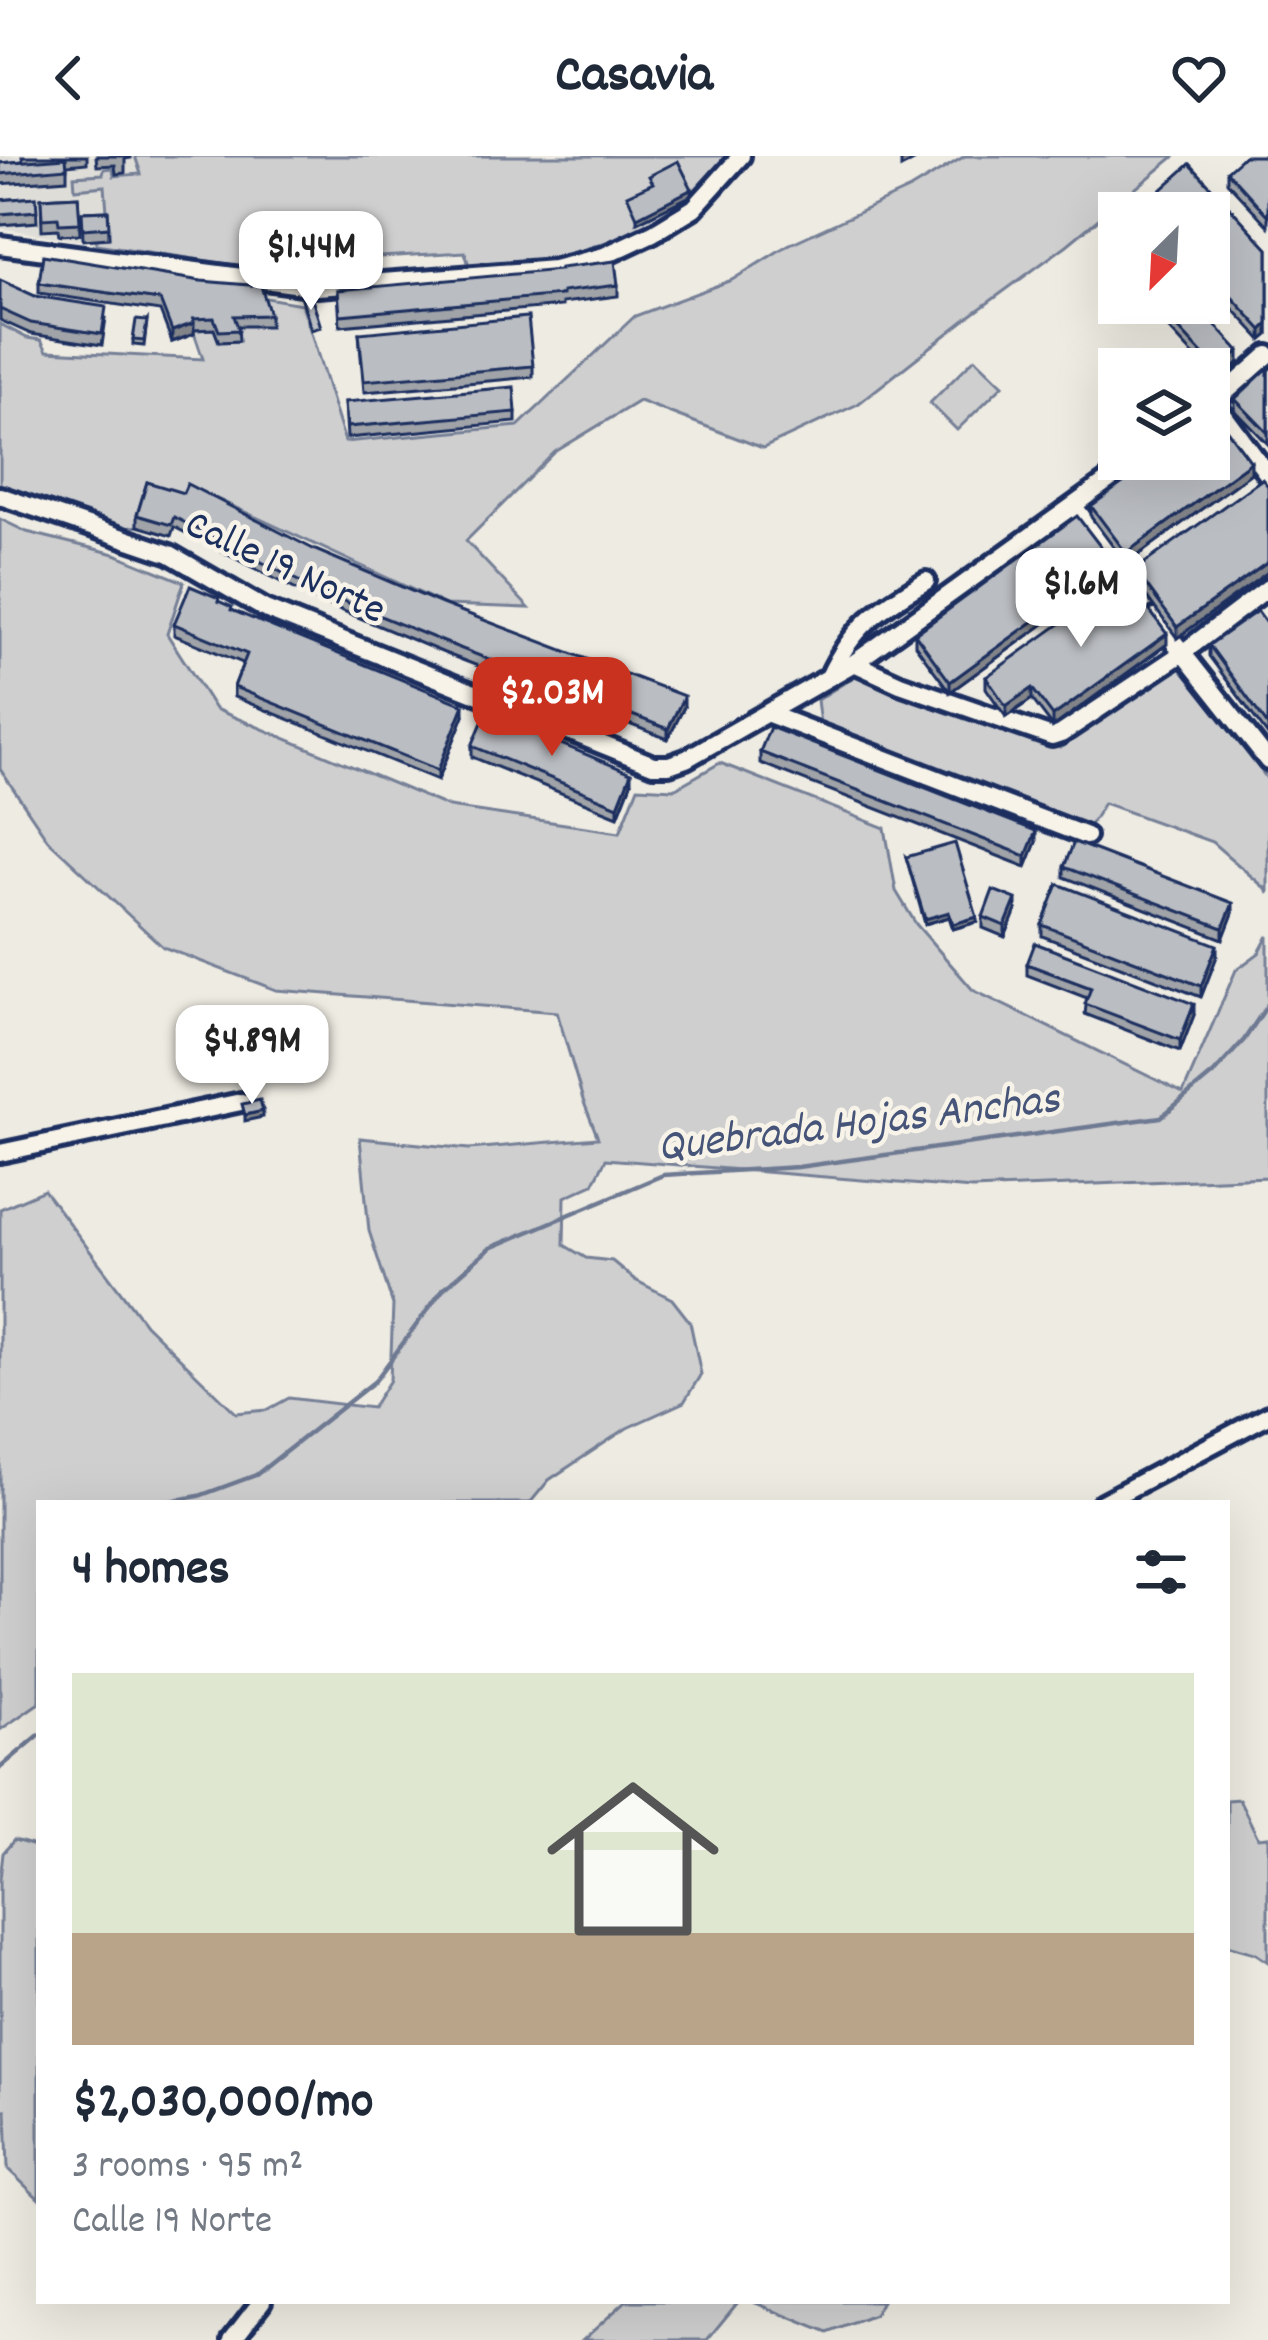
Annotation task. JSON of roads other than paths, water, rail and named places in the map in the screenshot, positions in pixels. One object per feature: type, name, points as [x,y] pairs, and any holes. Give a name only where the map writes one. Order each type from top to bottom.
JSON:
[{"type":"street","points":[[0,244],[317,287],[554,269],[604,256],[667,225],[694,208],[741,156]]},
{"type":"street","points":[[1230,389],[1268,355]]},
{"type":"street","points":[[1230,428],[1268,475]]},
{"type":"street","points":[[769,714],[854,663],[1109,480]]},
{"type":"street","name":"Calle 19 Norte","points":[[0,496],[170,554],[265,609],[653,765],[669,765],[697,754],[769,714]]},
{"type":"street","points":[[1074,506],[1180,653],[1268,761]]},
{"type":"street","points":[[829,678],[856,631],[883,606],[926,581]]},
{"type":"street","points":[[854,663],[1043,736],[1061,734],[1268,588]]},
{"type":"street","points":[[769,714],[1086,836]]},
{"type":"street","points":[[0,1153],[242,1102]]},
{"type":"street","points":[[1108,1500],[1268,1415]]},
{"type":"street","points":[[232,2340],[260,2304]]},
{"type":"waterway","name":"Quebrada Hojas Anchas","points":[[176,1500],[256,1475],[375,1381],[443,1289],[490,1248],[663,1175],[798,1167],[1161,1117],[1214,1073],[1268,1004]]},
{"type":"waterway","name":"Quebrada Hojas Anchas","points":[[0,1768],[36,1738]]}]
